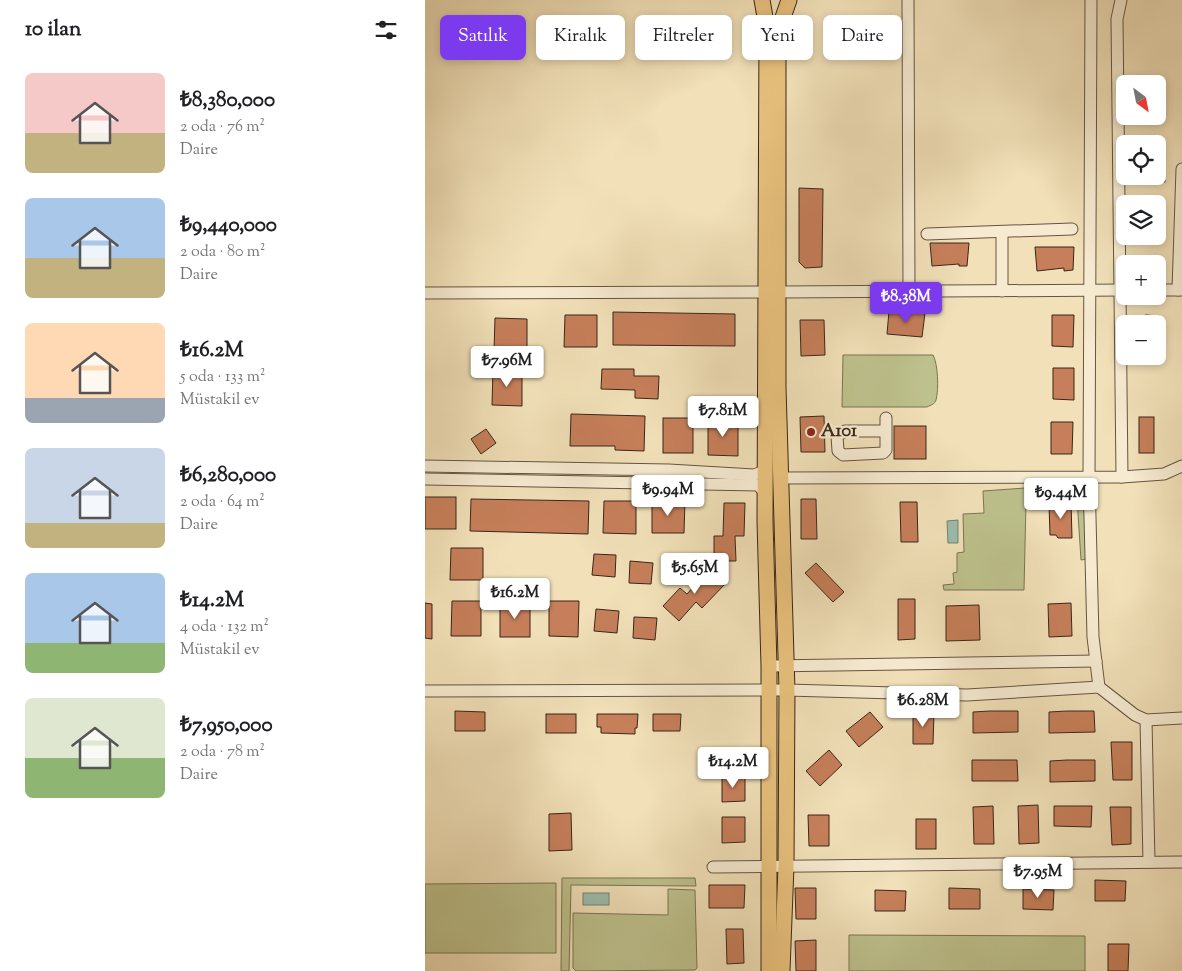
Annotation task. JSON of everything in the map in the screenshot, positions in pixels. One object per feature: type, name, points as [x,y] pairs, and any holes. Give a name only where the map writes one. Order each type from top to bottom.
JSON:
[{"type":"main road","points":[[762,0],[767,28],[773,292],[779,387],[787,690],[786,866],[782,971]]},
{"type":"main road","points":[[769,971],[770,691],[765,466],[773,292],[778,59],[781,23],[789,0]]},
{"type":"street","points":[[908,0],[909,292]]},
{"type":"street","points":[[1091,0],[1089,477],[1093,637],[1099,687]]},
{"type":"street","points":[[1121,0],[1117,19],[1121,255]]},
{"type":"street","points":[[1166,290],[1180,290],[1182,169]]},
{"type":"street","points":[[927,234],[1072,229]]},
{"type":"street","points":[[1002,232],[1002,291]]},
{"type":"street","points":[[425,293],[1116,290]]},
{"type":"street","points":[[1122,305],[1122,477]]},
{"type":"street","points":[[886,418],[886,431]]},
{"type":"street","points":[[425,466],[669,470],[754,475],[761,472],[765,466]]},
{"type":"street","points":[[781,478],[1122,477],[1163,474],[1182,466]]},
{"type":"street","points":[[425,479],[758,485],[765,493]]},
{"type":"street","points":[[769,666],[1096,661]]},
{"type":"street","points":[[425,691],[787,690],[967,695],[1099,687],[1135,715],[1146,720],[1182,718]]},
{"type":"street","points":[[1146,720],[1149,862]]},
{"type":"street","points":[[713,867],[1182,862]]},
{"type":"green space","points":[[843,355],[933,355],[937,377],[935,401],[927,407],[842,407]]},
{"type":"green space","points":[[1025,488],[1075,489],[1085,497],[1087,559],[1081,560],[1077,498],[1026,501],[1024,590],[944,590],[943,585],[954,584],[953,573],[957,572],[957,553],[964,552],[963,514],[984,513],[983,491]]},
{"type":"green space","points":[[562,878],[695,878],[696,886],[571,885],[569,971],[561,971]]},
{"type":"green space","points":[[556,883],[556,953],[425,953],[425,884]]},
{"type":"green space","points":[[668,889],[695,890],[697,968],[695,970],[576,971],[573,968],[573,913],[668,915]]},
{"type":"green space","points":[[849,935],[1085,936],[1085,971],[849,971]]},
{"type":"shaded area","points":[[958,520],[958,543],[948,543],[947,521]]},
{"type":"shaded area","points":[[583,893],[609,893],[609,905],[583,905]]},
{"type":"building","points":[[799,188],[823,189],[822,267],[805,268],[799,262]]},
{"type":"building","points":[[930,243],[969,243],[967,266],[959,266],[959,264],[932,266]]},
{"type":"building","points":[[1035,247],[1074,247],[1073,270],[1064,271],[1064,268],[1037,271]]},
{"type":"building","points":[[889,311],[925,313],[922,337],[887,334]]},
{"type":"building","points":[[613,312],[735,314],[735,346],[613,345]]},
{"type":"building","points":[[565,315],[597,315],[597,347],[564,347]]},
{"type":"building","points":[[1052,315],[1074,315],[1073,347],[1052,346]]},
{"type":"building","points":[[495,318],[527,319],[527,351],[494,350]]},
{"type":"building","points":[[800,320],[824,320],[825,355],[801,356]]},
{"type":"building","points":[[1053,368],[1074,368],[1074,400],[1053,399]]},
{"type":"building","points":[[602,369],[634,369],[634,376],[659,376],[658,399],[635,398],[635,390],[601,389]]},
{"type":"building","points":[[493,370],[522,370],[522,406],[492,405]]},
{"type":"building","points":[[571,414],[645,416],[644,451],[615,450],[615,446],[570,446]]},
{"type":"building","points":[[824,416],[825,452],[801,452],[800,417]]},
{"type":"building","points":[[1139,417],[1154,417],[1154,453],[1139,453]]},
{"type":"building","points":[[663,418],[693,418],[693,453],[663,453]]},
{"type":"building","points":[[708,420],[738,420],[738,456],[708,455]]},
{"type":"building","points":[[1051,422],[1073,422],[1072,454],[1051,454]]},
{"type":"building","points":[[894,426],[926,426],[926,459],[894,459]]},
{"type":"building","points":[[486,429],[496,443],[481,454],[471,439]]},
{"type":"building","points":[[425,497],[456,497],[456,529],[425,529]]},
{"type":"building","points":[[471,499],[589,501],[588,534],[470,531]]},
{"type":"building","points":[[801,499],[816,499],[817,539],[801,539]]},
{"type":"building","points":[[604,501],[636,501],[636,534],[603,533]]},
{"type":"building","points":[[652,501],[685,501],[684,533],[652,533]]},
{"type":"building","points":[[900,502],[917,502],[918,542],[901,542]]},
{"type":"building","points":[[1071,502],[1072,538],[1058,538],[1056,535],[1050,535],[1049,504]]},
{"type":"building","points":[[724,503],[745,503],[744,536],[735,536],[736,561],[714,561],[714,536],[723,536]]},
{"type":"building","points":[[451,548],[483,548],[483,580],[450,580]]},
{"type":"building","points":[[594,554],[616,555],[615,577],[592,575]]},
{"type":"building","points":[[630,561],[653,563],[651,584],[629,583]]},
{"type":"building","points":[[816,563],[844,592],[833,602],[805,573]]},
{"type":"building","points":[[710,569],[726,583],[702,608],[696,602],[679,621],[663,606],[680,588],[687,594]]},
{"type":"building","points":[[898,599],[915,599],[915,639],[898,640]]},
{"type":"building","points":[[452,601],[481,601],[481,636],[451,636]]},
{"type":"building","points":[[549,601],[579,601],[578,637],[549,636]]},
{"type":"building","points":[[500,602],[530,602],[530,637],[500,637]]},
{"type":"building","points":[[425,603],[432,604],[432,639],[425,638]]},
{"type":"building","points":[[1071,603],[1072,636],[1049,637],[1048,604]]},
{"type":"building","points":[[979,605],[980,640],[946,641],[946,606]]},
{"type":"building","points":[[596,609],[619,611],[617,633],[594,631]]},
{"type":"building","points":[[634,617],[657,618],[655,640],[633,638]]},
{"type":"building","points":[[455,711],[485,712],[485,731],[455,731]]},
{"type":"building","points":[[1018,711],[1018,732],[973,733],[973,712]]},
{"type":"building","points":[[1094,711],[1095,732],[1049,733],[1049,712]]},
{"type":"building","points":[[870,712],[883,727],[859,747],[846,731]]},
{"type":"building","points":[[913,713],[934,713],[933,744],[913,744]]},
{"type":"building","points":[[546,714],[576,714],[576,733],[546,733]]},
{"type":"building","points":[[597,714],[638,714],[635,734],[601,733],[601,727],[597,727]]},
{"type":"building","points":[[653,714],[681,714],[680,731],[653,731]]},
{"type":"building","points":[[1111,742],[1132,742],[1132,780],[1113,780]]},
{"type":"building","points":[[829,750],[842,765],[820,786],[806,771]]},
{"type":"building","points":[[972,760],[1017,760],[1018,781],[972,781]]},
{"type":"building","points":[[1095,760],[1095,781],[1050,782],[1050,761]]},
{"type":"building","points":[[722,776],[745,776],[745,801],[722,802]]},
{"type":"building","points":[[1038,805],[1039,843],[1019,844],[1018,806]]},
{"type":"building","points":[[993,806],[994,844],[974,844],[973,807]]},
{"type":"building","points":[[1054,806],[1092,806],[1091,827],[1054,826]]},
{"type":"building","points":[[1110,807],[1131,807],[1131,844],[1112,845]]},
{"type":"building","points":[[571,813],[572,850],[549,851],[549,814]]},
{"type":"building","points":[[808,815],[829,815],[829,846],[809,846]]},
{"type":"building","points":[[722,817],[745,817],[745,842],[722,843]]},
{"type":"building","points":[[916,819],[936,819],[936,849],[916,849]]},
{"type":"building","points":[[1095,880],[1126,881],[1125,901],[1095,901]]},
{"type":"building","points":[[709,885],[745,885],[744,908],[709,908]]},
{"type":"building","points":[[795,888],[816,888],[816,919],[796,919]]},
{"type":"building","points":[[949,888],[980,889],[980,909],[949,909]]},
{"type":"building","points":[[1023,889],[1054,890],[1053,910],[1023,909]]},
{"type":"building","points":[[875,890],[906,891],[905,911],[875,911]]},
{"type":"building","points":[[726,929],[743,929],[744,963],[727,964]]},
{"type":"building","points":[[816,940],[816,971],[796,971],[795,941]]},
{"type":"building","points":[[1108,944],[1129,944],[1128,971],[1108,971]]},
{"type":"place","name":"A101","points":[[811,432]]}]
